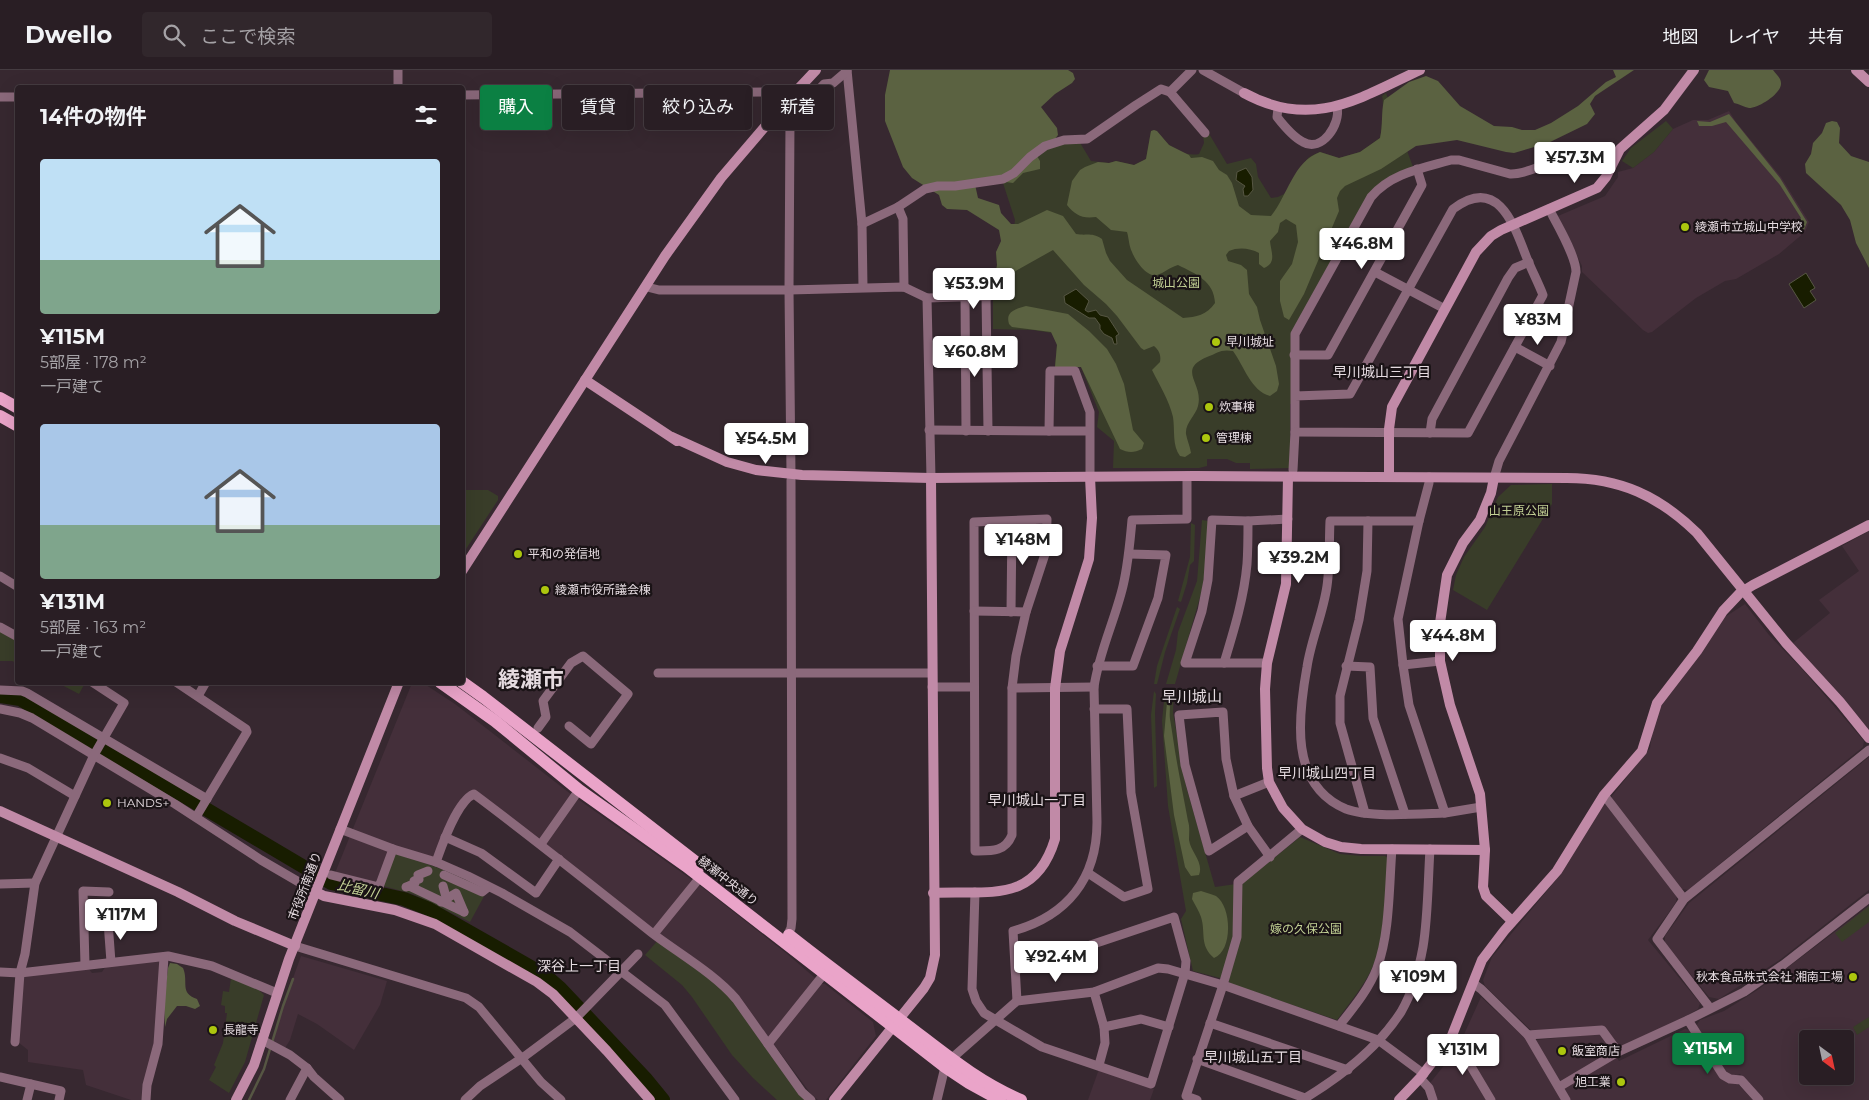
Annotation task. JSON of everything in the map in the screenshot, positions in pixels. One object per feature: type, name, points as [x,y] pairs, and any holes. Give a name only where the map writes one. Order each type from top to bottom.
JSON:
[{"type":"main road","points":[[0,398],[15,406]]},
{"type":"main road","points":[[0,416],[15,424]]},
{"type":"main road","name":"綾瀬中央通り","points":[[465,684],[788,934],[896,1023]]},
{"type":"main road","name":"綾瀬中央通り","points":[[444,685],[495,721],[579,790],[686,866],[824,974],[896,1023],[948,1063],[968,1084],[1000,1100]]},
{"type":"main road","name":"綾瀬中央通り","points":[[948,1063],[1021,1100]]},
{"type":"street","points":[[398,70],[398,85]]},
{"type":"street","points":[[802,85],[816,70]]},
{"type":"street","points":[[1170,92],[1192,70]]},
{"type":"street","points":[[1203,70],[1262,103],[1278,108],[1318,110],[1344,105],[1420,70]]},
{"type":"street","points":[[1390,476],[1389,433],[1392,407],[1476,252],[1491,236],[1597,188],[1611,169],[1620,149],[1664,110],[1694,70]]},
{"type":"street","points":[[1856,70],[1869,82]]},
{"type":"street","points":[[847,71],[862,224],[863,287]]},
{"type":"street","points":[[788,934],[792,920],[790,120],[824,84],[833,83],[847,71]]},
{"type":"street","points":[[862,224],[898,206],[925,189],[1004,179],[1014,173],[1030,157],[1045,146],[1064,140],[1087,139],[1161,89],[1170,92],[1205,133]]},
{"type":"street","points":[[465,95],[762,92]]},
{"type":"street","points":[[0,97],[15,97]]},
{"type":"street","points":[[1278,108],[1278,117],[1282,123],[1303,142],[1312,145],[1320,142],[1334,127],[1338,116],[1337,107]]},
{"type":"street","points":[[465,566],[665,256],[721,178],[762,130]]},
{"type":"street","points":[[1485,850],[1342,847],[1325,842],[1302,830],[1282,808],[1269,782],[1265,688],[1267,663],[1286,584],[1291,473],[1296,432],[1295,334],[1371,197],[1387,182],[1397,176],[1451,160],[1459,160],[1510,174],[1518,174],[1536,169],[1578,152],[1586,151],[1611,169]]},
{"type":"street","points":[[1294,356],[1328,355],[1422,185],[1417,169]]},
{"type":"street","points":[[1295,396],[1350,394],[1454,209],[1465,200],[1484,198],[1495,201],[1505,210],[1514,224],[1544,295],[1468,433],[1296,432]]},
{"type":"street","points":[[898,206],[903,219],[904,287]]},
{"type":"street","points":[[1512,921],[1486,896],[1483,887],[1485,850],[1482,807],[1475,777],[1450,704],[1440,660],[1440,623],[1447,576],[1463,544],[1480,520],[1491,493],[1499,461],[1561,342],[1576,266],[1549,209]]},
{"type":"street","points":[[1430,433],[1432,419],[1508,278],[1515,268],[1529,262]]},
{"type":"street","points":[[1375,272],[1445,309]]},
{"type":"street","points":[[647,286],[659,290],[790,290],[904,287],[927,298],[988,296],[988,431]]},
{"type":"street","points":[[965,296],[966,431]]},
{"type":"street","points":[[834,1100],[924,988],[933,966],[935,955],[931,478],[927,298]]},
{"type":"street","points":[[1515,347],[1550,366]]},
{"type":"street","points":[[933,893],[998,892],[1021,886],[1039,871],[1051,852],[1055,839],[1055,688],[1060,651],[1089,559],[1092,518],[1090,412],[1075,371],[1050,371],[1049,431]]},
{"type":"street","points":[[585,380],[698,456],[726,468],[758,476],[831,480],[862,477],[1090,477],[1291,473],[1429,477],[1582,478],[1620,484],[1659,502],[1683,519],[1703,539],[1786,643],[1840,702],[1869,738]]},
{"type":"street","points":[[929,430],[1089,432]]},
{"type":"street","points":[[1016,1000],[1013,931],[1031,926],[1050,916],[1067,902],[1079,888],[1088,873],[1097,839],[1094,687],[1097,666],[1123,586],[1129,554],[1132,520],[1188,519],[1186,476]]},
{"type":"street","points":[[1429,477],[1398,619],[1409,705],[1445,813]]},
{"type":"street","points":[[1267,663],[1185,663],[1202,611],[1208,580],[1212,520],[1288,519]]},
{"type":"street","points":[[1047,520],[1046,551],[1026,612],[1016,656],[1012,688],[1012,835],[1009,842],[996,851],[975,851],[974,612],[974,522],[1047,520]]},
{"type":"street","points":[[1011,612],[1012,521]]},
{"type":"street","points":[[1224,663],[1241,602],[1247,564],[1248,521]]},
{"type":"street","points":[[1419,521],[1330,521],[1328,584],[1307,666],[1301,718],[1301,752],[1308,774],[1320,791],[1332,801],[1347,809],[1365,813],[1405,814],[1445,813],[1482,807]]},
{"type":"street","points":[[1365,813],[1340,723],[1340,696],[1346,666],[1360,620],[1367,571],[1368,521]]},
{"type":"street","points":[[1399,1100],[1422,1076],[1451,1038],[1482,960],[1512,921],[1557,871],[1604,795],[1642,751],[1657,703],[1697,651],[1723,611],[1744,590],[1869,526]]},
{"type":"street","points":[[1097,666],[1133,666],[1158,598],[1166,555],[1129,554]]},
{"type":"street","points":[[0,576],[15,584]]},
{"type":"street","points":[[974,612],[1026,612]]},
{"type":"street","points":[[0,627],[15,635]]},
{"type":"street","points":[[538,728],[546,717],[543,701],[570,663],[583,656],[628,694],[591,744],[569,726]]},
{"type":"street","points":[[1403,665],[1440,660]]},
{"type":"street","points":[[1346,666],[1370,667],[1373,718],[1405,814]]},
{"type":"street","points":[[658,673],[932,673]]},
{"type":"street","points":[[15,1042],[20,973],[25,954],[35,884],[99,746],[124,703],[97,685]]},
{"type":"street","points":[[181,685],[246,729],[247,732],[202,807]]},
{"type":"street","points":[[198,696],[204,685]]},
{"type":"street","name":"市役所南通り","points":[[236,1100],[254,1065],[277,993],[398,685]]},
{"type":"street","points":[[932,687],[973,687]]},
{"type":"street","points":[[1012,688],[1094,687]]},
{"type":"street","points":[[0,690],[28,693],[99,746],[202,807],[261,860],[322,880],[342,879],[379,887],[394,852]]},
{"type":"street","points":[[0,709],[20,713],[99,746],[202,807]]},
{"type":"street","points":[[1088,873],[1124,897],[1148,889],[1131,793],[1127,709],[1094,709]]},
{"type":"street","points":[[1248,826],[1208,851],[1185,765],[1179,715],[1223,712],[1226,759],[1234,796],[1248,826],[1270,857]]},
{"type":"street","points":[[1710,1008],[1657,939],[1684,900],[1869,750]]},
{"type":"street","points":[[0,758],[28,768],[75,796]]},
{"type":"street","points":[[1234,796],[1269,782]]},
{"type":"street","points":[[541,844],[579,790]]},
{"type":"street","points":[[436,862],[455,816],[469,796],[474,794],[731,992],[802,1092],[811,1100]]},
{"type":"street","points":[[1604,795],[1684,900]]},
{"type":"street","points":[[0,811],[178,892],[226,917],[295,946],[466,998],[480,1007],[541,1082],[561,1100]]},
{"type":"street","points":[[340,829],[394,852],[427,869],[418,875],[419,879],[414,881],[415,883],[408,887],[444,899],[443,886]]},
{"type":"street","points":[[1197,1100],[1186,1096],[1237,937],[1238,882],[1302,830]]},
{"type":"street","points":[[445,837],[481,853],[536,893],[559,859]]},
{"type":"street","points":[[1339,1026],[1363,996],[1377,967],[1385,934],[1392,849]]},
{"type":"street","points":[[1197,1059],[1304,1099],[1348,1070],[1378,1040],[1400,1012],[1411,992],[1423,946],[1430,849]]},
{"type":"street","points":[[394,852],[436,862],[502,893],[570,932],[665,1005],[731,1099]]},
{"type":"street","points":[[444,875],[482,892],[487,888]]},
{"type":"street","points":[[322,880],[324,896],[395,910],[435,924],[537,982],[581,1013],[650,1100]]},
{"type":"street","points":[[654,934],[697,881]]},
{"type":"street","points":[[0,884],[35,884]]},
{"type":"street","points":[[85,965],[83,891],[109,892]]},
{"type":"street","points":[[975,892],[972,989],[984,1013],[1042,1047],[1151,1084],[1185,973],[1186,960],[1174,917],[1016,970]]},
{"type":"street","points":[[1558,1087],[1618,1052],[1744,992],[1776,970],[1869,898]]},
{"type":"street","points":[[108,922],[111,962]]},
{"type":"street","points":[[465,1100],[480,1086],[522,1058],[581,1013],[638,954]]},
{"type":"street","points":[[0,972],[20,973],[164,957],[194,961],[212,966],[277,993]]},
{"type":"street","points":[[148,1099],[147,1085],[158,1044],[164,957]]},
{"type":"street","points":[[938,1100],[948,1063],[1016,1000],[1094,992],[1158,968],[1185,973],[1223,985],[1378,1040],[1422,1076],[1433,1100]]},
{"type":"street","points":[[768,1044],[824,974]]},
{"type":"street","points":[[1474,984],[1528,1035],[1566,1100]]},
{"type":"street","points":[[1094,992],[1104,1027],[1105,1043],[1099,1066]]},
{"type":"street","points":[[1104,1027],[1141,1020],[1169,1027]]},
{"type":"street","points":[[1688,1020],[1722,1075],[1730,1079],[1741,1080],[1759,1100]]},
{"type":"street","points":[[1210,1023],[1348,1070]]},
{"type":"street","points":[[1528,1035],[1602,1030],[1618,1052]]},
{"type":"street","points":[[1451,1038],[1457,1043],[1492,1100]]},
{"type":"street","points":[[262,1040],[290,1055],[307,1068],[314,1077],[340,1100]]},
{"type":"street","points":[[290,1100],[307,1068]]},
{"type":"street","points":[[0,1077],[31,1084],[60,1095],[64,1081]]},
{"type":"street","points":[[27,1100],[31,1084]]},
{"type":"shaded area","points":[[890,70],[1068,70],[1073,73],[1075,79],[1072,83],[1055,94],[1041,107],[1057,128],[1058,135],[1037,156],[1040,161],[1040,169],[1023,173],[1013,183],[1006,182],[999,177],[974,180],[978,198],[999,205],[1001,213],[1011,224],[1018,224],[1047,210],[1063,216],[1076,234],[1092,235],[1102,239],[1110,261],[1127,280],[1183,318],[1201,315],[1215,303],[1214,295],[1208,284],[1197,275],[1178,265],[1157,275],[1149,274],[1142,268],[1134,255],[1127,232],[1111,230],[1096,217],[1079,216],[1073,211],[1067,205],[1072,181],[1080,170],[1098,162],[1109,163],[1116,161],[1134,165],[1146,159],[1151,131],[1154,130],[1169,145],[1189,155],[1191,158],[1202,157],[1213,161],[1232,183],[1239,206],[1251,215],[1271,216],[1297,171],[1311,157],[1320,152],[1339,158],[1360,152],[1380,138],[1384,100],[1409,82],[1426,76],[1438,81],[1460,106],[1494,126],[1535,130],[1551,123],[1578,106],[1606,82],[1616,77],[1613,70],[1634,70],[1595,96],[1590,104],[1595,114],[1587,124],[1548,143],[1514,153],[1457,140],[1416,146],[1381,169],[1345,186],[1337,198],[1339,211],[1304,294],[1289,320],[1284,317],[1280,301],[1280,281],[1292,264],[1298,242],[1296,225],[1286,219],[1280,223],[1278,232],[1270,241],[1271,263],[1264,268],[1259,264],[1259,253],[1244,249],[1229,251],[1226,255],[1228,261],[1241,265],[1247,270],[1249,294],[1257,307],[1276,366],[1279,384],[1277,391],[1270,396],[1263,393],[1248,377],[1233,351],[1219,352],[1198,362],[1193,367],[1192,372],[1198,390],[1198,406],[1186,430],[1191,453],[1185,457],[1180,456],[1177,452],[1173,417],[1164,393],[1152,370],[1160,362],[1158,350],[1154,346],[1144,350],[1141,348],[1117,316],[1084,285],[1053,250],[1012,273],[993,288],[997,265],[996,252],[1001,241],[999,230],[967,210],[947,209],[942,205],[939,195],[912,178],[903,167],[885,121],[885,95]]},
{"type":"shaded area","points":[[1709,70],[1773,70],[1781,83],[1778,91],[1769,99],[1758,106],[1749,108],[1734,103],[1728,91],[1709,87],[1704,80]]},
{"type":"shaded area","name":"綾瀬市立城山中学校","points":[[1729,111],[1781,177],[1809,222],[1805,232],[1779,254],[1736,279],[1725,281],[1696,298],[1652,332],[1648,333],[1582,272],[1582,266],[1558,216],[1605,196],[1618,177],[1618,172],[1633,168],[1654,152],[1673,129],[1693,120],[1708,120]]},
{"type":"shaded area","points":[[1729,114],[1780,178],[1807,222],[1804,230],[1796,226],[1801,218],[1780,185],[1726,122],[1712,126],[1699,126],[1697,121],[1710,122]]},
{"type":"shaded area","points":[[1837,122],[1840,128],[1839,143],[1851,156],[1869,162],[1869,268],[1856,243],[1850,220],[1841,205],[1806,173],[1805,164],[1811,154],[1813,143],[1822,133],[1826,123]]},
{"type":"shaded area","points":[[1246,168],[1252,177],[1253,190],[1248,196],[1244,196],[1243,189],[1245,186],[1236,180],[1237,172]]},
{"type":"shaded area","points":[[1806,273],[1815,288],[1810,291],[1816,300],[1804,308],[1789,284]]},
{"type":"shaded area","points":[[1076,289],[1089,301],[1085,310],[1088,312],[1096,310],[1100,315],[1108,317],[1119,334],[1116,336],[1117,344],[1114,344],[1112,338],[1104,334],[1095,318],[1089,318],[1065,303],[1064,296]]},
{"type":"shaded area","points":[[1026,306],[1068,314],[1107,349],[1116,364],[1124,384],[1133,430],[1144,443],[1142,449],[1131,452],[1120,449],[1081,367],[1055,367],[1057,345],[1051,332],[1012,327],[1009,324],[1010,313]]},
{"type":"shaded area","points":[[1869,531],[1869,730],[1793,643],[1830,613],[1819,600],[1859,571],[1842,546]]},
{"type":"shaded area","points":[[1745,604],[1769,635],[1803,670],[1864,741],[1863,747],[1688,890],[1681,889],[1612,800],[1612,796],[1650,748],[1654,723],[1669,693],[1725,617]]},
{"type":"shaded area","points":[[411,685],[426,685],[455,704],[572,795],[698,884],[786,953],[822,984],[825,984],[873,1022],[876,1036],[826,1100],[818,1100],[811,1094],[737,995],[469,796],[436,862],[378,883],[335,873]]},
{"type":"shaded area","points":[[1169,700],[1170,719],[1189,826],[1189,840],[1199,862],[1199,875],[1191,876],[1185,867],[1174,815],[1164,736],[1167,702]]},
{"type":"shaded area","points":[[1869,757],[1869,890],[1781,959],[1719,999],[1709,997],[1665,943],[1665,936],[1689,903]]},
{"type":"shaded area","points":[[1606,803],[1677,895],[1676,902],[1648,940],[1700,1003],[1698,1009],[1685,1017],[1620,1047],[1615,1045],[1602,1026],[1533,1032],[1485,986],[1483,980],[1492,957],[1561,874]]},
{"type":"shaded area","points":[[1201,891],[1216,896],[1225,909],[1227,919],[1228,928],[1225,947],[1214,958],[1206,948],[1201,917],[1192,899],[1193,893]]},
{"type":"shaded area","points":[[1869,906],[1869,1100],[1764,1100],[1740,1074],[1731,1077],[1725,1073],[1696,1026],[1700,1020],[1724,1011],[1759,989]]},
{"type":"shaded area","points":[[301,956],[387,981],[380,1005],[354,1050],[317,1024],[298,1014],[290,1040],[285,1048],[273,1043],[283,1006]]},
{"type":"shaded area","points":[[160,961],[155,1046],[144,1100],[131,1100],[86,1085],[83,1070],[28,1062],[28,1050],[18,1042],[22,976],[88,968],[92,973],[102,972],[106,966]]},
{"type":"shaded area","points":[[170,963],[177,964],[183,968],[186,990],[191,997],[197,999],[200,1006],[195,1009],[177,1006],[167,1019],[165,1027],[164,1003]]},
{"type":"shaded area","points":[[1481,997],[1528,1041],[1602,1033],[1619,1061],[1685,1029],[1689,1030],[1721,1078],[1737,1083],[1753,1100],[1437,1100],[1430,1083],[1454,1053],[1461,1055],[1467,1050],[1461,1041]]},
{"type":"shaded area","points":[[1099,1069],[1154,1089],[1150,1100],[1088,1100]]},
{"type":"green space","name":"城山公園","points":[[1386,93],[1413,167],[1386,179],[1291,334],[1292,404],[1290,404],[1290,468],[1250,469],[1250,463],[1236,463],[1227,459],[1207,459],[1207,466],[1199,468],[1113,468],[1114,441],[1097,427],[1099,412],[1081,367],[1055,367],[1057,343],[1052,333],[1033,330],[993,329],[993,288],[997,265],[996,252],[1014,227],[1015,220],[1003,183],[1050,146],[1079,141],[1091,161],[1109,163],[1116,161],[1134,165],[1146,159],[1151,131],[1156,131],[1175,149],[1191,154],[1199,154],[1204,143],[1203,135],[1208,132],[1227,164],[1251,158],[1256,164],[1258,177],[1271,198],[1278,197],[1286,193],[1293,179],[1308,158],[1320,152],[1339,158],[1360,152],[1380,138],[1382,96]]},
{"type":"green space","points":[[1666,121],[1673,129],[1654,152],[1633,168],[1622,161],[1631,148]]},
{"type":"green space","name":"山王原公園","points":[[1552,484],[1552,504],[1487,610],[1453,590],[1456,575],[1464,557],[1485,527],[1498,497],[1511,485]]},
{"type":"green space","points":[[465,490],[488,490],[498,496],[498,500],[465,550]]},
{"type":"green space","points":[[1202,520],[1208,521],[1206,564],[1202,590],[1175,684],[1166,684],[1176,650],[1178,632],[1197,581]]},
{"type":"green space","points":[[1191,523],[1195,525],[1194,561],[1190,565],[1181,602],[1178,601],[1190,557]]},
{"type":"green space","points":[[1177,607],[1180,609],[1165,652],[1157,684],[1154,684],[1157,666]]},
{"type":"green space","points":[[0,630],[15,639],[15,662],[0,661]]},
{"type":"green space","points":[[62,685],[84,685],[79,694]]},
{"type":"green space","name":"嫁の久保公園","points":[[1165,690],[1174,690],[1173,713],[1186,786],[1215,887],[1243,883],[1300,837],[1340,854],[1385,856],[1388,858],[1382,934],[1376,958],[1354,998],[1337,1020],[1230,984],[1228,980],[1193,971],[1181,919],[1186,911],[1168,806],[1162,721]]},
{"type":"green space","points":[[1154,691],[1156,694],[1157,786],[1154,788],[1151,715]]},
{"type":"green space","points":[[395,853],[436,867],[488,889],[470,922],[413,894],[383,886]]},
{"type":"green space","points":[[1869,906],[1869,922],[1842,942],[1835,933]]},
{"type":"green space","points":[[659,939],[727,993],[808,1100],[777,1100],[753,1078],[732,1055],[682,985],[645,955]]},
{"type":"green space","points":[[231,978],[259,990],[264,995],[245,1062],[229,1093],[209,1080],[216,1067],[214,1065],[223,1043],[227,1013],[225,1013],[225,1006],[221,1005],[223,991],[229,992]]},
{"type":"green space","points":[[1869,1017],[1869,1027],[1857,1035],[1853,1027]]},
{"type":"waterway","name":"比留川","points":[[0,696],[20,699],[331,883],[404,899],[429,909],[545,975],[560,988],[645,1078],[663,1100]]},
{"type":"waterway","points":[[249,1100],[264,1069],[293,979]]},
{"type":"place","name":"綾瀬市立城山中学校","points":[[1685,227]]},
{"type":"place","name":"早川城址","points":[[1216,342]]},
{"type":"place","name":"炊事棟","points":[[1209,407]]},
{"type":"place","name":"管理棟","points":[[1206,438]]},
{"type":"place","name":"平和の発信地","points":[[518,554]]},
{"type":"place","name":"綾瀬市役所議会棟","points":[[545,590]]},
{"type":"place","name":"HANDS+","points":[[107,803]]},
{"type":"place","name":"秋本食品株式会社 湘南工場","points":[[1853,977]]},
{"type":"place","name":"長龍寺","points":[[213,1030]]},
{"type":"place","name":"飯室商店","points":[[1562,1051]]},
{"type":"place","name":"旭工業","points":[[1621,1082]]},
{"type":"district","name":"早川城山三丁目","points":[[1382,372]]},
{"type":"district","name":"綾瀬市","points":[[531,679]]},
{"type":"district","name":"早川城山","points":[[1192,697]]},
{"type":"district","name":"早川城山四丁目","points":[[1327,773]]},
{"type":"district","name":"早川城山一丁目","points":[[1037,800]]},
{"type":"district","name":"深谷上一丁目","points":[[579,966]]},
{"type":"district","name":"早川城山五丁目","points":[[1253,1057]]}]
